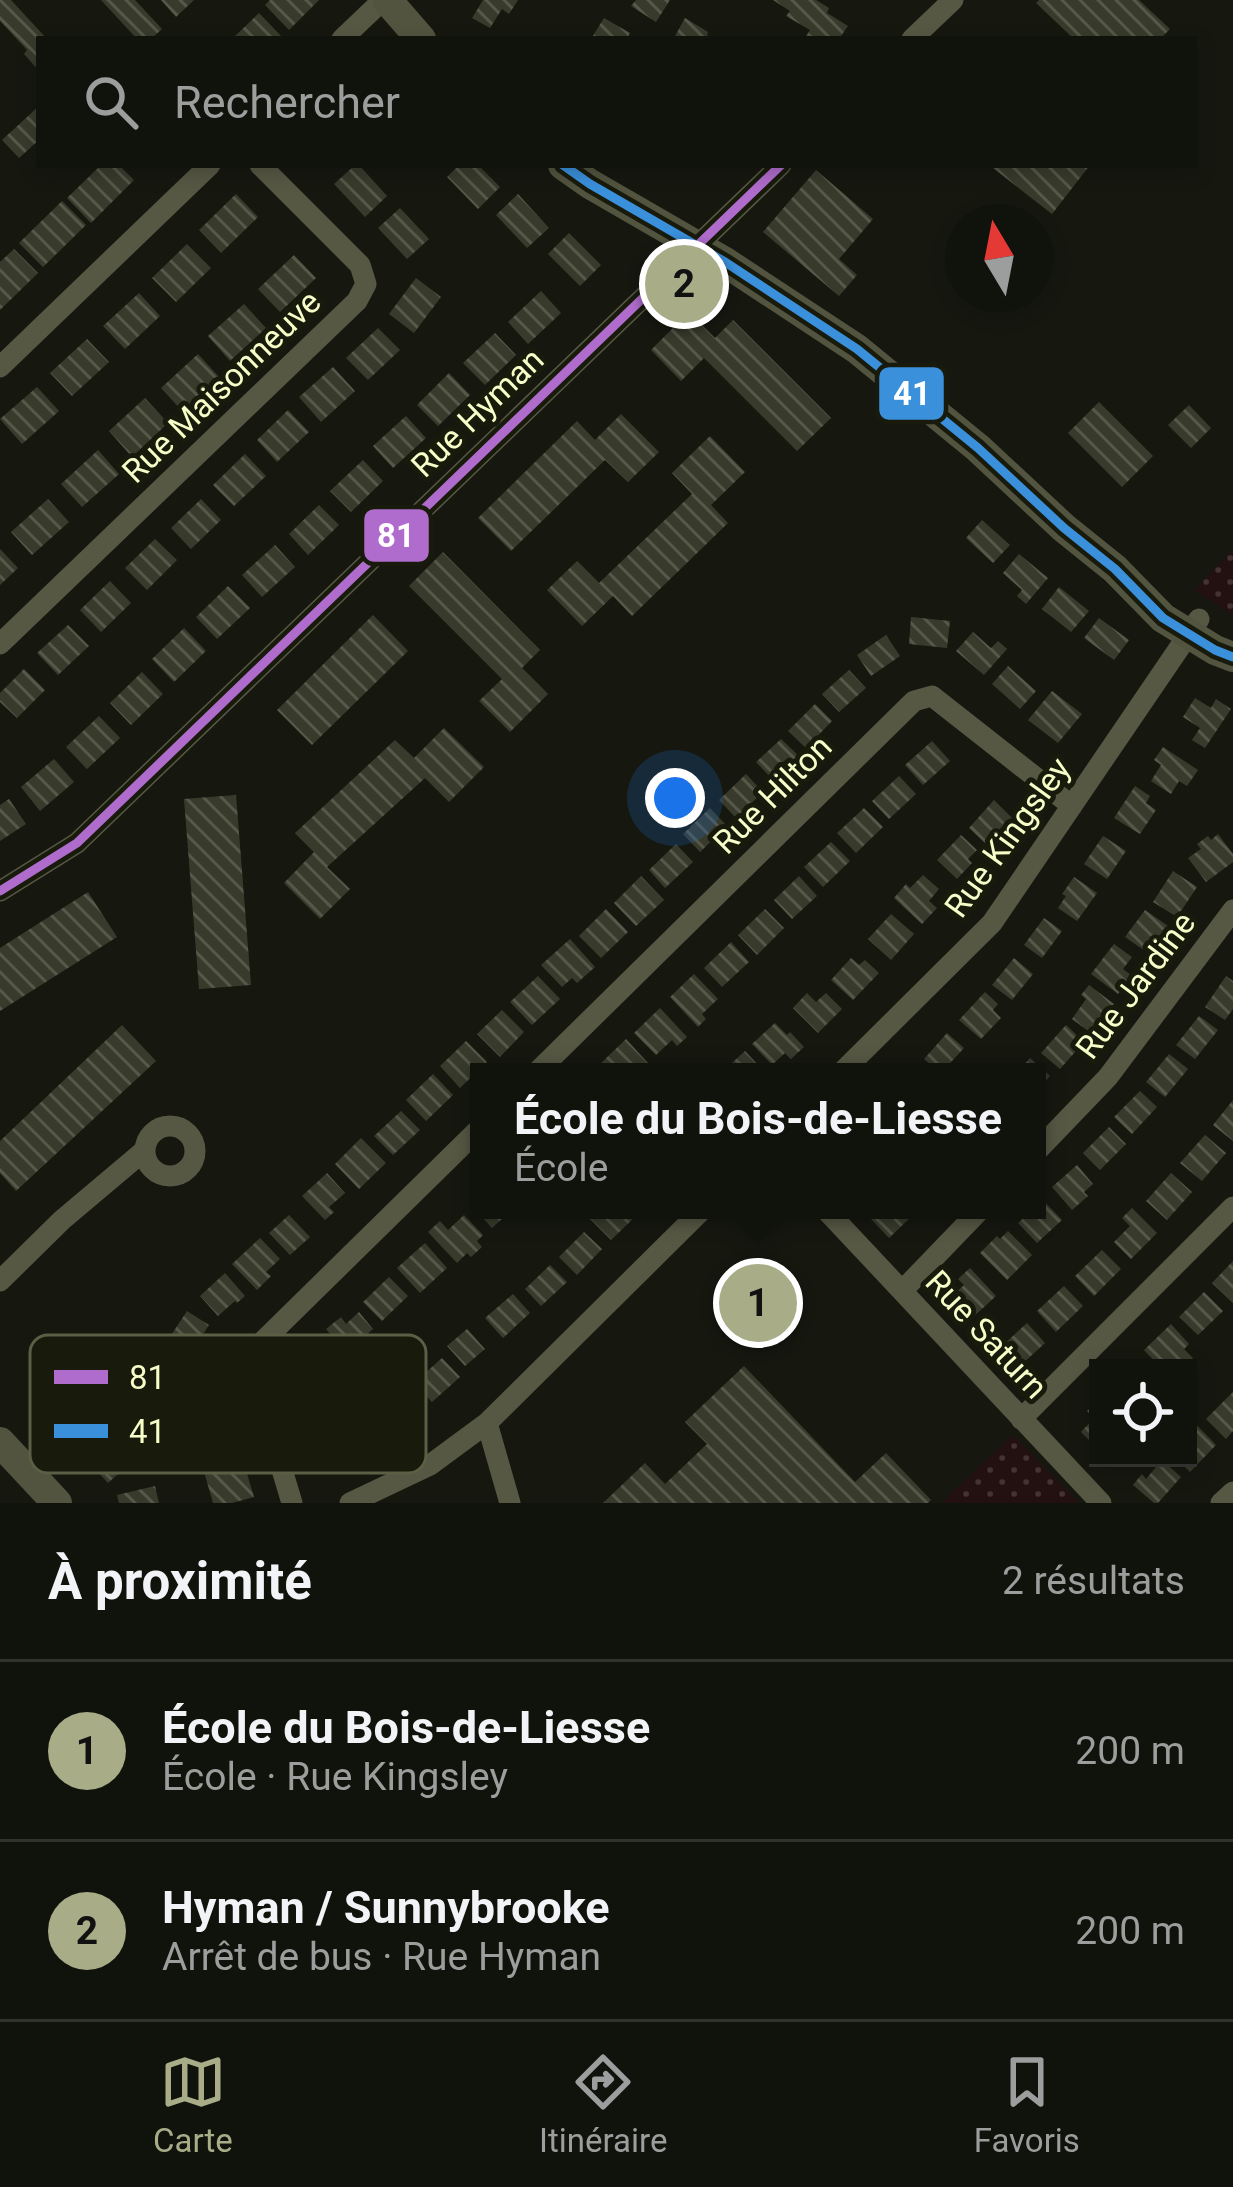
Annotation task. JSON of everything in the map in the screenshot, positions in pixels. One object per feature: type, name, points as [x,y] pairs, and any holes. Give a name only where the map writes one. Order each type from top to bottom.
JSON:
[{"type":"street","points":[[345,36],[385,0],[418,36]]},
{"type":"street","points":[[915,36],[953,0]]},
{"type":"street","points":[[0,367],[207,168]]},
{"type":"street","name":"Rue Maisonneuve","points":[[0,644],[357,301],[366,284],[360,265],[263,168]]},
{"type":"street","points":[[567,168],[763,286],[857,349],[951,424],[1115,569],[1163,618],[1233,644]]},
{"type":"street","name":"Rue Hyman","points":[[0,891],[77,843],[778,168]]},
{"type":"street","points":[[1194,626],[1215,650],[1233,657]]},
{"type":"street","name":"Rue Kingsley","points":[[851,1063],[992,923],[1194,626]]},
{"type":"street","name":"Rue Hilton","points":[[546,1063],[914,701],[932,696],[1072,806]]},
{"type":"street","name":"Rue Jardine","points":[[1046,1142],[1108,1077],[1233,910]]},
{"type":"street","points":[[269,1335],[470,1138]]},
{"type":"street","points":[[0,1282],[62,1220],[145,1150]]},
{"type":"street","points":[[1022,1419],[1233,1207]]},
{"type":"street","points":[[426,1467],[487,1423],[693,1219]]},
{"type":"street","name":"Rue Saturn","points":[[834,1219],[1101,1503]]},
{"type":"street","points":[[902,1291],[971,1219]]},
{"type":"street","points":[[487,1423],[510,1503]]},
{"type":"street","points":[[0,1442],[57,1503]]},
{"type":"street","points":[[283,1473],[292,1503]]},
{"type":"street","points":[[350,1503],[413,1473]]},
{"type":"street","points":[[1221,1503],[1233,1492]]},
{"type":"shaded area","points":[[1233,550],[1233,615],[1194,590]]},
{"type":"shaded area","points":[[1013,1435],[1079,1503],[941,1503]]},
{"type":"building","points":[[0,0],[11,0],[44,36],[36,36],[36,68],[24,54],[27,50],[0,21]]},
{"type":"building","points":[[101,0],[135,0],[162,29],[154,36],[134,36]]},
{"type":"building","points":[[161,0],[194,0],[176,17]]},
{"type":"building","points":[[270,0],[319,0],[289,30],[265,5]]},
{"type":"building","points":[[483,0],[518,0],[509,14],[502,9],[490,28],[472,18]]},
{"type":"building","points":[[636,0],[670,0],[656,22],[631,6]]},
{"type":"building","points":[[773,0],[816,0],[848,26],[841,36],[806,36],[810,30],[786,16],[790,11]]},
{"type":"building","points":[[1139,0],[1170,29],[1163,36],[1071,36],[1036,3]]},
{"type":"building","points":[[259,13],[281,36],[235,36]]},
{"type":"building","points":[[604,18],[630,33],[628,36],[593,36]]},
{"type":"building","points":[[685,18],[709,36],[675,36]]},
{"type":"building","points":[[36,109],[36,143],[19,158],[2,140]]},
{"type":"building","points":[[98,168],[122,168],[134,180],[91,223],[67,198]]},
{"type":"building","points":[[352,168],[362,168],[387,196],[365,217],[334,184]]},
{"type":"building","points":[[456,168],[481,168],[500,187],[478,209],[447,177]]},
{"type":"building","points":[[993,168],[1088,168],[1053,213],[1053,204],[1039,204]]},
{"type":"building","points":[[816,170],[873,219],[839,259],[857,275],[839,296],[763,232]]},
{"type":"building","points":[[236,194],[258,217],[221,253],[199,230]]},
{"type":"building","points":[[518,194],[549,228],[527,248],[496,215]]},
{"type":"building","points":[[62,201],[86,225],[43,267],[19,243]]},
{"type":"building","points":[[400,208],[429,239],[407,259],[378,228]]},
{"type":"building","points":[[569,233],[601,265],[580,286],[548,254]]},
{"type":"building","points":[[187,244],[211,268],[176,302],[152,278]]},
{"type":"building","points":[[14,249],[38,273],[0,310],[0,262]]},
{"type":"building","points":[[294,255],[316,278],[280,312],[258,289]]},
{"type":"building","points":[[416,278],[441,297],[414,333],[389,314]]},
{"type":"building","points":[[541,291],[561,313],[528,344],[508,322]]},
{"type":"building","points":[[139,293],[160,316],[125,349],[103,326]]},
{"type":"building","points":[[244,304],[266,328],[230,361],[208,336]]},
{"type":"building","points":[[689,312],[715,338],[733,320],[831,418],[797,451],[704,358],[681,381],[651,350]]},
{"type":"building","points":[[378,328],[400,350],[368,380],[346,358]]},
{"type":"building","points":[[495,333],[516,355],[485,385],[463,363]]},
{"type":"building","points":[[87,339],[109,362],[72,396],[50,373]]},
{"type":"building","points":[[198,354],[219,377],[182,411],[161,388]]},
{"type":"building","points":[[333,367],[355,391],[321,422],[299,397]]},
{"type":"building","points":[[449,373],[470,395],[438,426],[417,405]]},
{"type":"building","points":[[37,387],[59,411],[22,444],[0,419]]},
{"type":"building","points":[[145,398],[168,423],[132,457],[109,431]]},
{"type":"building","points":[[1099,402],[1153,456],[1122,487],[1068,433]]},
{"type":"building","points":[[1189,405],[1211,428],[1191,448],[1168,425]]},
{"type":"building","points":[[288,410],[309,432],[277,462],[257,440]]},
{"type":"building","points":[[621,414],[659,452],[628,482],[605,460],[511,551],[478,518],[577,421],[595,440]]},
{"type":"building","points":[[406,416],[426,438],[393,468],[373,446]]},
{"type":"building","points":[[710,436],[745,472],[711,505],[728,523],[632,616],[613,596],[582,626],[547,590],[577,561],[599,583],[692,494],[672,473]]},
{"type":"building","points":[[98,450],[119,474],[82,507],[61,484]]},
{"type":"building","points":[[245,454],[266,476],[234,506],[213,485]]},
{"type":"building","points":[[363,460],[383,481],[351,512],[330,491]]},
{"type":"building","points":[[48,499],[69,522],[32,555],[11,532]]},
{"type":"building","points":[[201,499],[221,520],[191,549],[171,528]]},
{"type":"building","points":[[319,505],[339,525],[308,555],[289,534]]},
{"type":"building","points":[[982,520],[1010,545],[993,563],[966,538]]},
{"type":"building","points":[[155,539],[177,560],[147,590],[125,568]]},
{"type":"building","points":[[275,545],[295,567],[262,597],[242,575]]},
{"type":"building","points":[[0,549],[18,568],[0,585]]},
{"type":"building","points":[[443,552],[540,650],[522,668],[548,694],[510,732],[479,701],[502,679],[409,586]]},
{"type":"building","points":[[1019,554],[1048,578],[1026,604],[1017,596],[1022,590],[1003,573]]},
{"type":"building","points":[[110,581],[131,603],[101,632],[80,610]]},
{"type":"building","points":[[228,586],[250,608],[217,639],[196,617]]},
{"type":"building","points":[[1059,587],[1089,611],[1071,632],[1042,609]]},
{"type":"building","points":[[373,615],[408,651],[312,745],[277,710]]},
{"type":"building","points":[[911,617],[950,621],[947,648],[909,644]]},
{"type":"building","points":[[1099,618],[1129,640],[1114,660],[1084,638]]},
{"type":"building","points":[[68,625],[89,646],[58,675],[37,653]]},
{"type":"building","points":[[184,628],[206,651],[174,682],[152,659]]},
{"type":"building","points":[[973,632],[991,648],[998,641],[1007,649],[984,675],[956,651]]},
{"type":"building","points":[[886,635],[900,656],[871,676],[857,655]]},
{"type":"building","points":[[1008,666],[1036,691],[1020,709],[992,684]]},
{"type":"building","points":[[24,669],[45,690],[17,718],[0,702],[0,693]]},
{"type":"building","points":[[849,670],[866,688],[839,712],[822,694]]},
{"type":"building","points":[[142,672],[163,694],[131,725],[110,703]]},
{"type":"building","points":[[1052,691],[1082,714],[1058,743],[1028,720]]},
{"type":"building","points":[[1195,698],[1211,708],[1216,699],[1231,709],[1205,748],[1192,740],[1200,728],[1183,717]]},
{"type":"building","points":[[815,704],[832,721],[806,748],[788,731]]},
{"type":"building","points":[[99,716],[120,738],[87,769],[66,747]]},
{"type":"building","points":[[444,728],[484,767],[449,802],[425,778],[327,867],[350,889],[320,919],[284,883],[314,852],[295,833],[395,740],[414,758]]},
{"type":"building","points":[[781,739],[801,758],[776,783],[756,762]]},
{"type":"building","points":[[932,741],[950,761],[923,785],[905,765]]},
{"type":"building","points":[[1163,747],[1198,770],[1187,786],[1179,781],[1171,794],[1151,781],[1161,765],[1154,760]]},
{"type":"building","points":[[54,759],[74,782],[40,811],[21,787]]},
{"type":"building","points":[[746,774],[763,792],[736,818],[719,800]]},
{"type":"building","points":[[899,776],[916,794],[889,819],[872,801]]},
{"type":"building","points":[[1135,786],[1150,796],[1146,803],[1156,810],[1140,834],[1114,818]]},
{"type":"building","points":[[236,795],[251,985],[199,989],[184,799]]},
{"type":"building","points":[[9,799],[26,824],[0,841],[0,805]]},
{"type":"building","points":[[994,800],[1012,818],[987,845],[969,828]]},
{"type":"building","points":[[710,808],[727,826],[700,852],[683,834]]},
{"type":"building","points":[[864,808],[883,827],[856,853],[837,833]]},
{"type":"building","points":[[1218,834],[1233,854],[1233,862],[1206,882],[1188,858],[1201,849],[1197,844]]},
{"type":"building","points":[[961,835],[977,850],[957,879],[937,860]]},
{"type":"building","points":[[1103,836],[1126,851],[1107,879],[1084,864]]},
{"type":"building","points":[[831,842],[850,861],[823,887],[804,867]]},
{"type":"building","points":[[676,844],[693,862],[665,888],[649,870]]},
{"type":"building","points":[[1173,871],[1197,887],[1177,917],[1153,902]]},
{"type":"building","points":[[923,875],[939,889],[929,901],[937,908],[922,924],[894,898]]},
{"type":"building","points":[[641,876],[664,900],[636,926],[614,903]]},
{"type":"building","points":[[799,876],[817,896],[792,919],[774,900]]},
{"type":"building","points":[[1074,877],[1097,893],[1077,921],[1058,908]]},
{"type":"building","points":[[88,892],[117,937],[0,1011],[0,948]]},
{"type":"building","points":[[606,909],[628,932],[601,958],[579,936]]},
{"type":"building","points":[[765,909],[784,928],[757,955],[738,935]]},
{"type":"building","points":[[1145,910],[1168,926],[1148,953],[1125,937]]},
{"type":"building","points":[[891,914],[914,934],[891,960],[868,939]]},
{"type":"building","points":[[1044,918],[1062,931],[1042,958],[1024,945]]},
{"type":"building","points":[[570,939],[595,967],[577,983],[572,978],[562,987],[541,965]]},
{"type":"building","points":[[731,942],[749,962],[722,987],[704,968]]},
{"type":"building","points":[[1114,944],[1132,957],[1123,969],[1132,976],[1118,994],[1091,974]]},
{"type":"building","points":[[851,958],[859,965],[865,960],[879,973],[853,1000],[831,980]]},
{"type":"building","points":[[1014,958],[1033,974],[1012,1000],[992,985]]},
{"type":"building","points":[[694,974],[718,999],[702,1014],[706,1019],[698,1027],[670,997]]},
{"type":"building","points":[[538,976],[560,999],[532,1025],[510,1002]]},
{"type":"building","points":[[1226,976],[1233,981],[1233,1009],[1225,1020],[1205,1007]]},
{"type":"building","points":[[1089,985],[1114,1004],[1091,1033],[1072,1019]]},
{"type":"building","points":[[985,992],[998,1004],[993,1010],[1001,1018],[981,1039],[959,1020]]},
{"type":"building","points":[[807,993],[816,1002],[826,993],[842,1009],[818,1033],[793,1008]]},
{"type":"building","points":[[660,1008],[687,1037],[677,1046],[672,1040],[656,1055],[634,1033]]},
{"type":"building","points":[[502,1010],[524,1032],[500,1057],[477,1034]]},
{"type":"building","points":[[1199,1016],[1218,1030],[1195,1059],[1176,1045]]},
{"type":"building","points":[[775,1023],[804,1047],[791,1059],[785,1053],[770,1063],[752,1044]]},
{"type":"building","points":[[122,1025],[156,1061],[16,1191],[0,1173],[0,1141]]},
{"type":"building","points":[[1066,1025],[1084,1042],[1060,1069],[1041,1053]]},
{"type":"building","points":[[947,1033],[964,1048],[950,1063],[924,1059]]},
{"type":"building","points":[[626,1039],[648,1063],[601,1063]]},
{"type":"building","points":[[466,1041],[487,1062],[470,1063],[470,1078],[460,1088],[440,1066]]},
{"type":"building","points":[[745,1051],[756,1063],[732,1063]]},
{"type":"building","points":[[1169,1054],[1188,1069],[1165,1097],[1146,1082]]},
{"type":"building","points":[[433,1074],[453,1095],[426,1121],[406,1100]]},
{"type":"building","points":[[1140,1091],[1157,1107],[1132,1134],[1114,1117]]},
{"type":"building","points":[[1233,1100],[1233,1141],[1213,1125]]},
{"type":"building","points":[[401,1111],[420,1130],[393,1155],[374,1136]]},
{"type":"building","points":[[1109,1127],[1126,1144],[1100,1170],[1083,1153]]},
{"type":"building","points":[[1205,1135],[1226,1153],[1202,1181],[1180,1163]]},
{"type":"building","points":[[361,1138],[386,1163],[359,1189],[335,1164]]},
{"type":"building","points":[[1077,1165],[1093,1184],[1084,1192],[1088,1196],[1072,1210],[1052,1187]]},
{"type":"building","points":[[327,1173],[345,1193],[329,1207],[334,1212],[325,1220],[302,1196]]},
{"type":"building","points":[[1171,1173],[1192,1192],[1167,1220],[1146,1201]]},
{"type":"building","points":[[1046,1203],[1062,1220],[1037,1243],[1018,1223],[1046,1219]]},
{"type":"building","points":[[1132,1208],[1157,1233],[1131,1259],[1114,1242],[1130,1226],[1122,1218]]},
{"type":"building","points":[[289,1215],[310,1237],[290,1255],[269,1233]]},
{"type":"building","points":[[464,1215],[483,1235],[477,1241],[482,1247],[457,1263],[428,1232],[440,1221],[448,1230]]},
{"type":"building","points":[[590,1219],[633,1219],[611,1240]]},
{"type":"building","points":[[871,1219],[909,1219],[889,1238]]},
{"type":"building","points":[[1008,1231],[1032,1255],[1007,1280],[980,1253]]},
{"type":"building","points":[[584,1232],[602,1249],[577,1275],[559,1257]]},
{"type":"building","points":[[260,1238],[280,1259],[257,1290],[232,1264]]},
{"type":"building","points":[[425,1243],[447,1268],[420,1293],[397,1268]]},
{"type":"building","points":[[1102,1250],[1121,1269],[1094,1296],[1075,1276]]},
{"type":"building","points":[[1233,1261],[1233,1303],[1212,1283]]},
{"type":"building","points":[[550,1265],[567,1282],[541,1306],[525,1289]]},
{"type":"building","points":[[970,1268],[996,1296],[971,1319],[951,1297],[964,1285],[958,1279]]},
{"type":"building","points":[[225,1273],[245,1296],[218,1316],[200,1296]]},
{"type":"building","points":[[389,1277],[408,1296],[382,1321],[363,1302]]},
{"type":"building","points":[[1064,1286],[1083,1306],[1056,1332],[1037,1311]]},
{"type":"building","points":[[1204,1292],[1223,1311],[1198,1335],[1179,1317]]},
{"type":"building","points":[[513,1294],[530,1313],[503,1338],[485,1318]]},
{"type":"building","points":[[187,1311],[209,1325],[202,1335],[171,1335]]},
{"type":"building","points":[[359,1312],[373,1329],[366,1335],[331,1335],[326,1329],[341,1317],[346,1324]]},
{"type":"building","points":[[1027,1323],[1045,1343],[1020,1366],[1002,1346]]},
{"type":"building","points":[[1171,1324],[1189,1344],[1184,1349],[1193,1358],[1152,1359],[1144,1350]]},
{"type":"building","points":[[467,1329],[485,1349],[465,1366],[447,1346]]},
{"type":"building","points":[[442,1358],[460,1377],[432,1402],[426,1396],[426,1372]]},
{"type":"building","points":[[744,1366],[855,1482],[886,1453],[931,1500],[603,1503],[645,1463],[665,1484],[707,1444],[685,1422]]},
{"type":"building","points":[[1233,1392],[1233,1431],[1226,1439],[1206,1419]]},
{"type":"building","points":[[1197,1425],[1216,1445],[1197,1465]]},
{"type":"building","points":[[1156,1467],[1170,1467],[1181,1477],[1158,1503],[1133,1485],[1142,1474],[1146,1479]]},
{"type":"building","points":[[99,1473],[119,1473],[108,1483]]},
{"type":"building","points":[[204,1473],[247,1473],[254,1497],[213,1503]]},
{"type":"building","points":[[155,1486],[159,1503],[119,1503],[117,1495]]},
{"type":"transit line","name":"41","points":[[567,168],[725,262],[857,349],[978,448],[1115,569],[1163,618],[1233,657]]},
{"type":"transit line","name":"81","points":[[0,891],[77,843],[778,168]]},
{"type":"place","name":"Hyman / Sunnybrooke","points":[[684,284]]},
{"type":"place","name":"École du Bois-de-Liesse","points":[[758,1303]]}]
